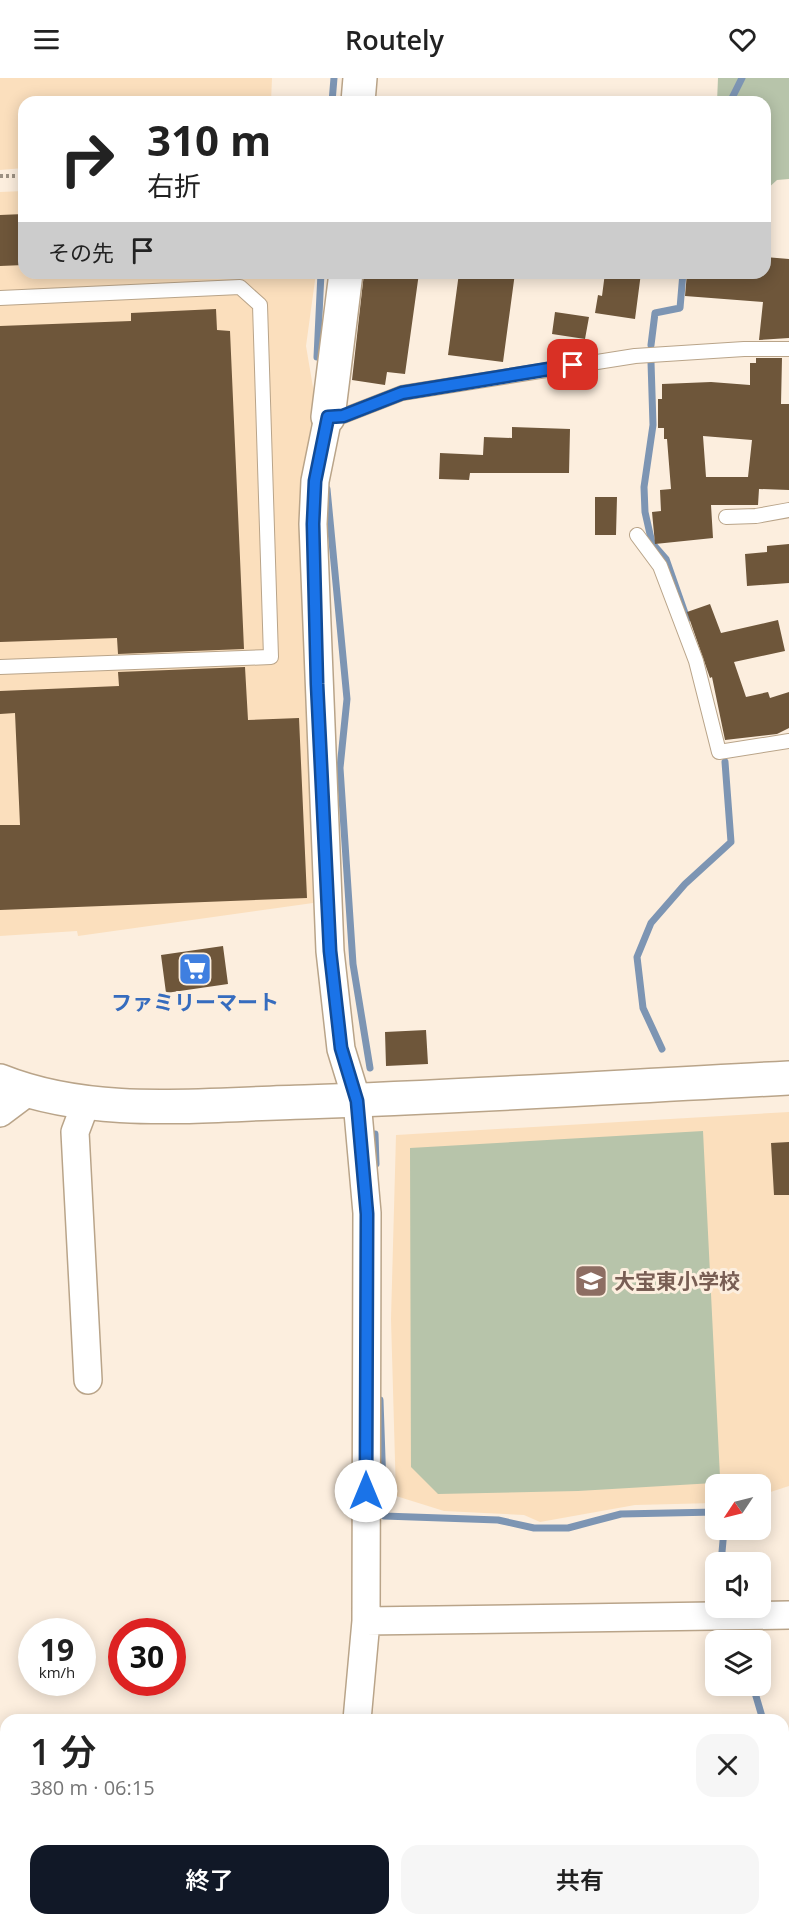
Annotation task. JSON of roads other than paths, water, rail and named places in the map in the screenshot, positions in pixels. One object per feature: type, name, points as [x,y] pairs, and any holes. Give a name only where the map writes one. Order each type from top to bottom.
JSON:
[{"type":"street","points":[[358,96],[360,78]]},
{"type":"street","points":[[345,279],[328,417],[315,481],[313,524],[317,684],[330,951],[341,1048],[357,1101],[367,1214],[366,1621],[358,1714]]},
{"type":"street","points":[[0,1113],[14,1087],[142,1108],[357,1101],[789,1078]]},
{"type":"street","points":[[87,1100],[75,1132],[88,1380]]},
{"type":"street","points":[[366,1621],[789,1615]]},
{"type":"lane","points":[[0,298],[240,287],[260,305],[271,657],[0,667]]},
{"type":"lane","points":[[328,417],[343,416],[402,393],[634,356],[744,349],[789,349]]},
{"type":"lane","points":[[726,517],[756,516],[789,510]]},
{"type":"lane","points":[[637,535],[660,566],[696,661],[718,752],[789,741]]},
{"type":"waterway","points":[[332,96],[334,78]]},
{"type":"waterway","points":[[733,96],[742,78]]},
{"type":"waterway","points":[[317,357],[321,279]]},
{"type":"waterway","points":[[651,345],[655,313],[680,308],[682,279]]},
{"type":"waterway","points":[[651,362],[653,425],[644,487],[645,512],[652,543],[666,559],[687,619]]},
{"type":"waterway","points":[[327,489],[347,699],[340,768],[353,964],[370,1068]]},
{"type":"waterway","points":[[662,1049],[643,1008],[637,957],[651,923],[685,884],[731,842],[725,762]]},
{"type":"waterway","points":[[375,1134],[376,1164]]},
{"type":"waterway","points":[[380,1400],[384,1516],[498,1520],[534,1528],[568,1528],[621,1514],[705,1512]]},
{"type":"waterway","points":[[722,1552],[723,1540]]},
{"type":"waterway","points":[[734,1622],[736,1630]]},
{"type":"waterway","points":[[756,1696],[761,1714]]},
{"type":"place","name":"ファミリーマート","points":[[195,969]]},
{"type":"place","name":"大宝東小学校","points":[[591,1281]]}]
